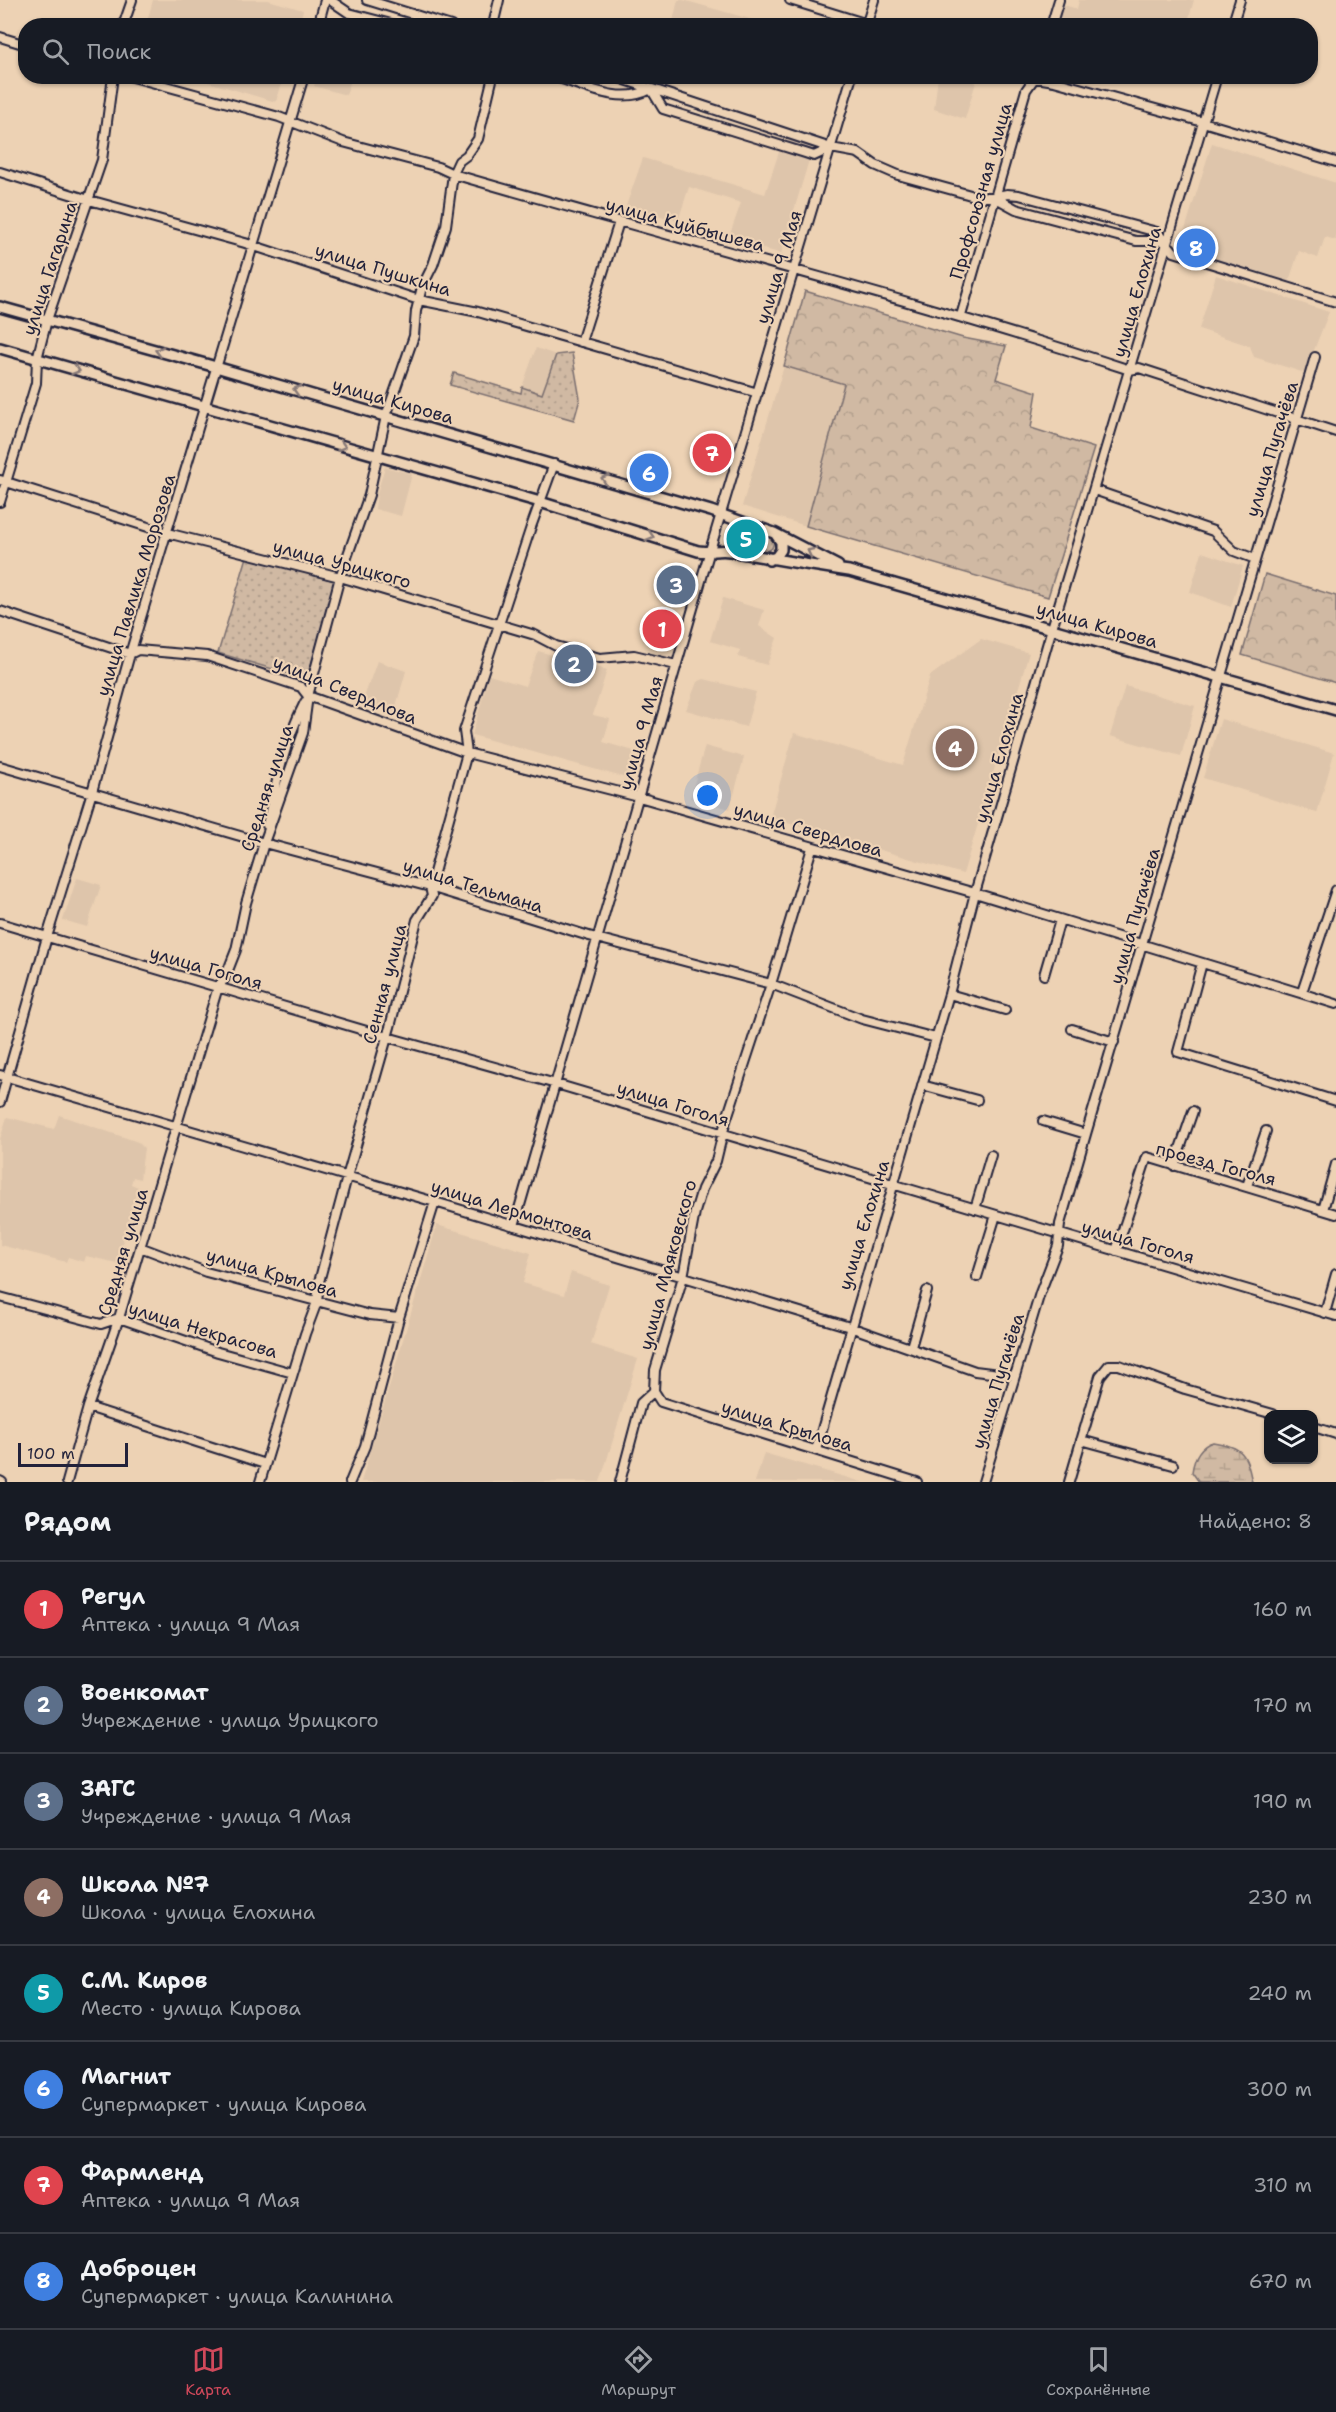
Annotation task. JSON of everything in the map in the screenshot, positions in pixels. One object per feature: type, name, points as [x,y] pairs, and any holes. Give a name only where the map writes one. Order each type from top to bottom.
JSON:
[{"type":"main road","name":"улица Кирова","points":[[0,307],[554,464],[721,514],[774,533],[849,571]]},
{"type":"main road","name":"улица Кирова","points":[[0,348],[540,502],[709,553],[726,550],[769,560],[849,571],[1336,710]]},
{"type":"main road","points":[[769,560],[776,557],[781,550],[781,542],[774,533]]},
{"type":"street","points":[[126,18],[132,0]]},
{"type":"street","points":[[320,18],[325,0]]},
{"type":"street","points":[[330,0],[349,13],[368,18]]},
{"type":"street","points":[[367,0],[425,18]]},
{"type":"street","points":[[495,18],[499,0]]},
{"type":"street","points":[[790,0],[847,18]]},
{"type":"street","points":[[870,18],[874,0]]},
{"type":"street","points":[[1053,18],[1059,0]]},
{"type":"street","points":[[1234,18],[1240,0]]},
{"type":"street","points":[[0,37],[18,43]]},
{"type":"street","name":"улица Гагарина","points":[[0,502],[3,481],[36,383],[38,359],[47,320],[102,160],[112,84]]},
{"type":"street","name":"улица Куйбышева","points":[[158,84],[291,121],[343,142],[438,167],[453,174],[619,222],[902,302],[961,316],[1130,370],[1139,368],[1295,421],[1336,432]]},
{"type":"street","name":"улица Павлика Морозова","points":[[0,1102],[4,1076],[92,792],[130,654],[302,84]]},
{"type":"street","name":"Средняя улица","points":[[67,1482],[88,1407],[119,1318],[218,987],[225,978],[236,950],[246,903],[264,843],[303,733],[308,696],[339,578],[369,495],[386,416],[414,336],[419,300],[446,226],[453,174],[459,161],[467,155],[478,139],[491,84]]},
{"type":"street","points":[[579,84],[616,96],[630,97],[651,89]]},
{"type":"street","points":[[636,84],[831,148],[858,153],[875,165],[898,176],[978,197],[1019,195],[1157,232],[1174,252],[1336,302]]},
{"type":"street","name":"улица 9 Мая","points":[[514,1226],[676,665],[850,84]]},
{"type":"street","name":"Профсоюзная улица","points":[[961,316],[1026,90],[1030,84]]},
{"type":"street","points":[[1065,84],[1336,162]]},
{"type":"street","name":"улица Елохина","points":[[816,1450],[949,994],[975,893],[1052,628],[1215,84]]},
{"type":"street","points":[[651,89],[663,109],[813,156],[831,148]]},
{"type":"street","name":"улица Пушкина","points":[[0,172],[89,200],[252,245],[419,300],[478,312],[758,393]]},
{"type":"street","points":[[994,197],[1016,209],[1136,241],[1166,241]]},
{"type":"street","points":[[581,342],[619,222]]},
{"type":"street","name":"улица Пугачёва","points":[[983,1482],[1040,1293],[1055,1257],[1060,1224],[1086,1134],[1222,678],[1295,421],[1316,357]]},
{"type":"street","name":"Сенная улица","points":[[260,1482],[292,1373],[317,1302],[347,1177],[387,1037],[417,920],[432,896],[430,887],[467,753],[464,731],[498,624],[554,464]]},
{"type":"street","name":"улица Урицкого","points":[[3,481],[167,533],[339,578],[535,635],[556,646],[600,658],[634,655],[676,665]]},
{"type":"street","points":[[1094,490],[1213,531],[1234,551],[1255,559]]},
{"type":"street","name":"улица Свердлова","points":[[0,611],[130,654],[138,650],[207,656],[301,687],[308,696],[467,753],[639,797],[975,893],[1336,1004]]},
{"type":"street","points":[[264,843],[274,791],[290,730],[308,696]]},
{"type":"street","name":"улица Тельмана","points":[[0,766],[264,843],[430,887],[598,938],[771,984],[862,1019],[936,1038]]},
{"type":"street","name":"улица Маяковского","points":[[620,1482],[641,1403],[654,1391],[655,1370],[682,1277],[694,1212],[716,1161],[725,1124],[812,848]]},
{"type":"street","points":[[1302,992],[1336,890]]},
{"type":"street","points":[[1044,975],[1060,920]]},
{"type":"street","name":"улица Гоголя","points":[[0,923],[387,1037],[556,1084],[1336,1316]]},
{"type":"street","points":[[1202,963],[1178,1052],[1336,1101]]},
{"type":"street","points":[[949,994],[1005,1010]]},
{"type":"street","points":[[1072,1029],[1114,1042]]},
{"type":"street","name":"улица Лермонтова","points":[[4,1076],[850,1327],[975,1371],[1015,1376]]},
{"type":"street","points":[[922,1085],[977,1101]]},
{"type":"street","points":[[1174,1166],[1192,1111]]},
{"type":"street","points":[[1043,1121],[1086,1134]]},
{"type":"street","points":[[1247,1186],[1266,1131]]},
{"type":"street","points":[[975,1209],[991,1155]]},
{"type":"street","name":"проезд Гоголя","points":[[1116,1251],[1147,1157],[1336,1214]]},
{"type":"street","points":[[1323,1210],[1336,1164]]},
{"type":"street","points":[[350,1482],[365,1446],[399,1318],[435,1202]]},
{"type":"street","points":[[977,1277],[996,1215]]},
{"type":"street","name":"улица Крылова","points":[[140,1247],[206,1272],[370,1315],[399,1318]]},
{"type":"street","points":[[1325,1312],[1336,1274]]},
{"type":"street","points":[[911,1347],[927,1291]]},
{"type":"street","name":"улица Некрасова","points":[[0,1297],[101,1324],[119,1318],[218,1352],[292,1373]]},
{"type":"street","points":[[1069,1482],[1100,1376],[1108,1365],[1119,1365],[1185,1389],[1264,1411]]},
{"type":"street","name":"улица Крылова","points":[[654,1391],[661,1402],[918,1482]]},
{"type":"street","points":[[88,1407],[265,1464]]},
{"type":"street","points":[[1318,1428],[1336,1434]]},
{"type":"street","points":[[1081,1440],[1173,1466]]},
{"type":"shaded area","points":[[153,0],[268,0],[303,10],[301,18],[148,18]]},
{"type":"shaded area","points":[[678,0],[683,0],[746,18],[674,18]]},
{"type":"shaded area","points":[[1079,0],[1194,0],[1189,18],[1059,18],[1064,5],[1077,9]]},
{"type":"shaded area","points":[[215,84],[282,84],[276,102]]},
{"type":"shaded area","points":[[315,84],[350,84],[346,95],[314,86]]},
{"type":"shaded area","points":[[937,84],[975,84],[965,119],[934,109]]},
{"type":"shaded area","points":[[1212,143],[1336,183],[1336,240],[1325,237],[1318,258],[1299,251],[1288,284],[1179,249]]},
{"type":"shaded area","points":[[779,152],[809,160],[781,254],[729,237],[741,203],[689,187],[678,221],[626,206],[643,158],[765,194]]},
{"type":"shaded area","points":[[1216,275],[1329,312],[1305,373],[1254,357],[1250,346],[1199,329]]},
{"type":"shaded area","points":[[536,348],[556,355],[542,394],[522,387]]},
{"type":"shaded area","points":[[784,366],[844,384],[806,526],[742,506]]},
{"type":"shaded area","points":[[385,467],[412,474],[401,516],[375,509]]},
{"type":"shaded area","points":[[1202,552],[1243,566],[1231,607],[1190,592]]},
{"type":"shaded area","points":[[723,598],[764,610],[759,626],[777,638],[767,665],[738,657],[740,650],[710,641]]},
{"type":"shaded area","points":[[981,639],[1029,653],[963,874],[770,818],[794,733],[903,765],[930,676]]},
{"type":"shaded area","points":[[538,651],[607,670],[593,715],[610,719],[603,742],[634,751],[626,778],[472,735],[489,675],[525,686]]},
{"type":"shaded area","points":[[377,661],[406,671],[394,713],[362,703]]},
{"type":"shaded area","points":[[704,679],[756,692],[746,727],[686,710],[697,682]]},
{"type":"shaded area","points":[[1125,686],[1195,706],[1181,756],[1110,736]]},
{"type":"shaded area","points":[[1221,719],[1334,753],[1317,813],[1203,778]]},
{"type":"shaded area","points":[[705,746],[744,757],[730,809],[690,798]]},
{"type":"shaded area","points":[[77,878],[101,885],[87,927],[63,920]]},
{"type":"shaded area","points":[[59,1115],[138,1142],[144,1148],[140,1179],[133,1177],[131,1184],[138,1187],[117,1263],[86,1256],[84,1262],[68,1257],[66,1262],[0,1245],[0,1139],[7,1117],[54,1129]]},
{"type":"shaded area","points":[[437,1225],[531,1253],[523,1283],[564,1295],[571,1272],[609,1285],[591,1344],[638,1359],[600,1482],[361,1482]]},
{"type":"shaded area","points":[[764,1453],[862,1482],[755,1482]]},
{"type":"green space","points":[[805,291],[963,338],[1006,346],[996,379],[1037,392],[1031,428],[1094,448],[1048,597],[806,526],[844,384],[784,366]]},
{"type":"green space","points":[[572,353],[580,399],[574,420],[450,385],[454,373],[521,393],[522,387],[542,394],[556,355]]},
{"type":"green space","points":[[733,528],[770,538],[774,542],[772,548],[766,552],[733,543],[727,537]]},
{"type":"green space","points":[[247,557],[335,581],[307,679],[218,653]]},
{"type":"green space","points":[[1265,574],[1336,596],[1336,683],[1242,655]]},
{"type":"green space","points":[[1213,1442],[1231,1446],[1242,1453],[1248,1464],[1252,1482],[1199,1482],[1192,1472],[1194,1462],[1204,1446]]},
{"type":"place","name":"Доброцен","points":[[1196,248]]},
{"type":"place","name":"Фармленд","points":[[712,453]]},
{"type":"place","name":"Магнит","points":[[649,473]]},
{"type":"place","name":"С.М. Киров","points":[[746,539]]},
{"type":"place","name":"ЗАГС","points":[[676,585]]},
{"type":"place","name":"Регул","points":[[662,629]]},
{"type":"place","name":"Военкомат","points":[[574,664]]},
{"type":"place","name":"Школа №7","points":[[955,748]]}]
